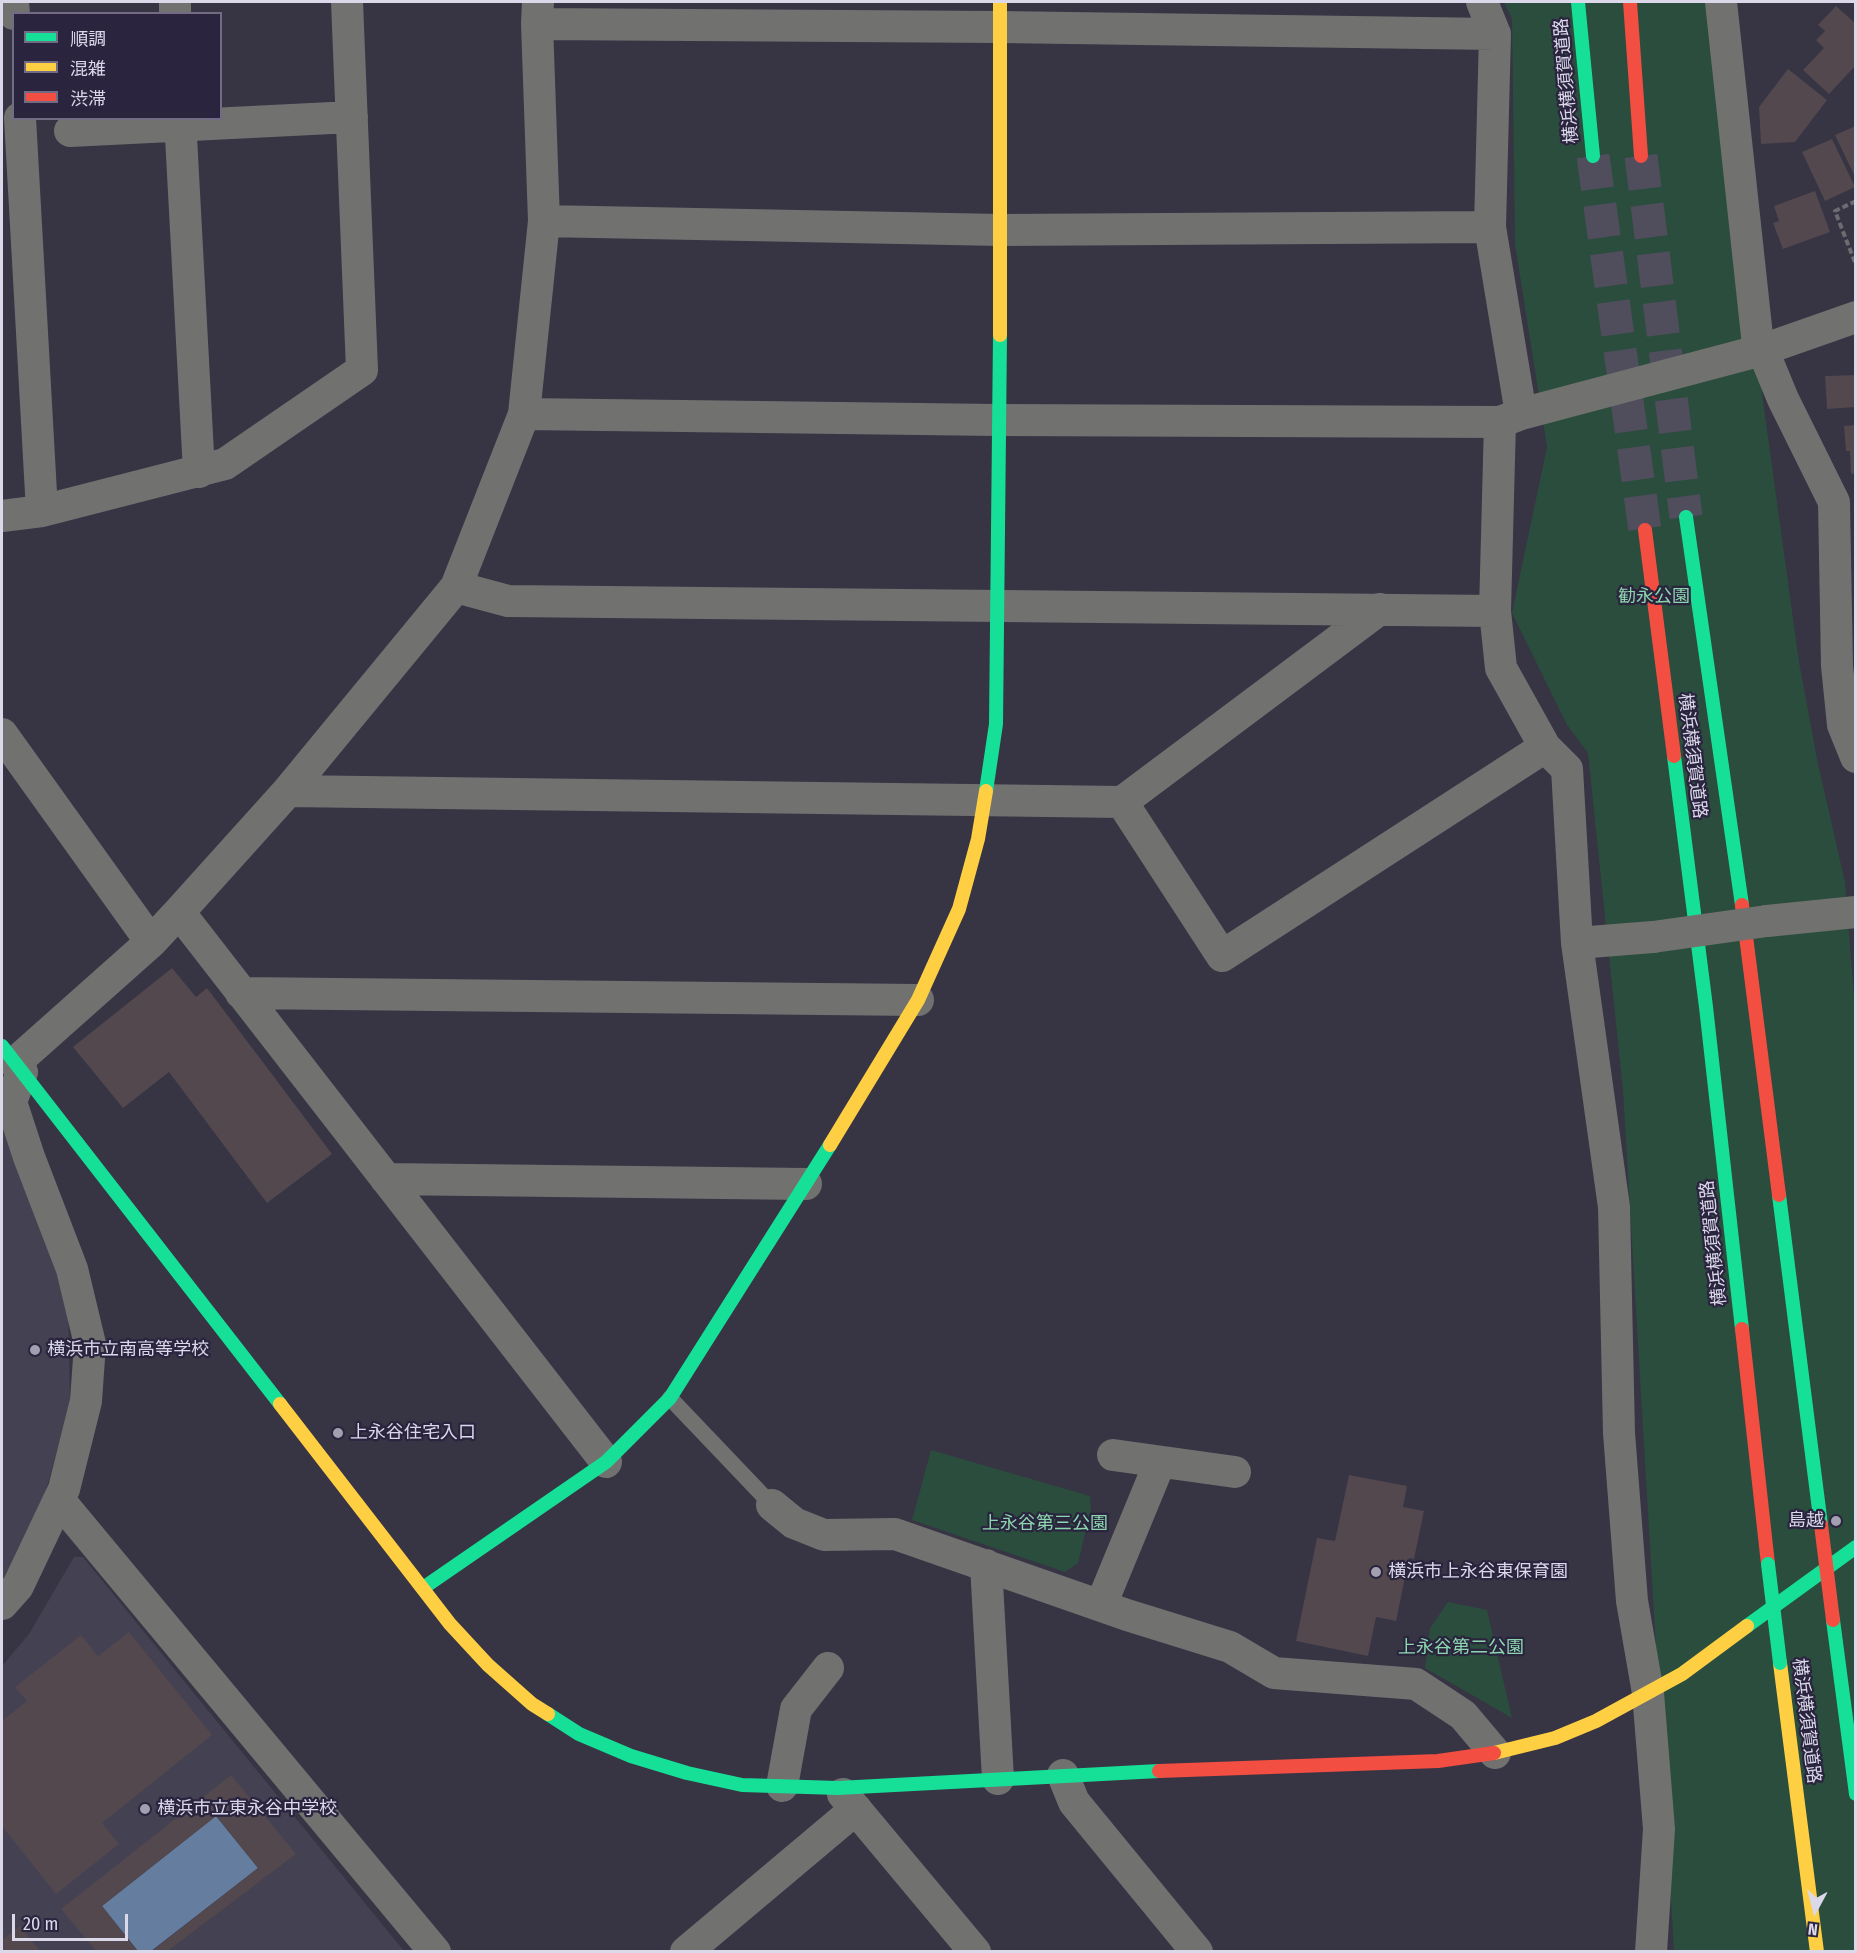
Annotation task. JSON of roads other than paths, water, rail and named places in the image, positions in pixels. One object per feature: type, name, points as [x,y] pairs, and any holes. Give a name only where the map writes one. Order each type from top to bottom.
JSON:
[{"type":"main road","name":"横浜横須賀道路","points":[[1578,2],[1593,156]]},
{"type":"main road","points":[[1630,2],[1641,156]]},
{"type":"main road","points":[[423,1588],[606,1462],[670,1398],[806,1184],[918,1000],[959,909],[978,838],[996,724],[997,420],[1001,230],[999,14]]},
{"type":"main road","name":"横浜横須賀道路","points":[[1686,517],[1753,984],[1856,1794]]},
{"type":"main road","name":"横浜横須賀道路","points":[[1645,530],[1706,1007],[1768,1564],[1817,1952]]},
{"type":"main road","points":[[13,1060],[450,1624],[488,1665],[532,1704],[579,1734],[631,1756],[687,1773],[742,1785],[782,1786],[847,1798],[998,1779],[1438,1761],[1495,1754],[1556,1738],[1596,1721],[1682,1674],[1856,1547]]},
{"type":"street","points":[[2,516],[42,511],[225,464],[362,370],[347,2]]},
{"type":"street","points":[[1482,2],[1495,34],[1490,227],[1510,418],[1495,611],[1501,668],[1545,747],[1567,770],[1577,943],[1614,1207],[1619,1433],[1632,1601],[1648,1693],[1659,1829],[1651,1952]]},
{"type":"street","points":[[1721,2],[1757,336],[1783,399],[1845,502],[1846,666],[1843,724],[1856,757]]},
{"type":"street","points":[[2,1604],[18,1586],[64,1489],[86,1401],[90,1344],[72,1269],[29,1157],[11,1102],[13,1060],[151,942],[288,791],[456,587],[524,414],[544,221],[537,13],[999,14],[1495,34]]},
{"type":"street","points":[[70,131],[180,123],[352,117]]},
{"type":"street","points":[[20,120],[42,511]]},
{"type":"street","points":[[180,123],[199,472]]},
{"type":"street","points":[[544,221],[1001,230],[1490,227]]},
{"type":"street","points":[[524,414],[997,420],[1510,418],[1762,350],[1856,317]]},
{"type":"street","points":[[456,587],[508,601],[1495,611]]},
{"type":"street","points":[[288,791],[1122,802],[1380,609]]},
{"type":"street","points":[[2,734],[151,942]]},
{"type":"street","points":[[1122,802],[1222,956],[1545,747]]},
{"type":"street","points":[[179,912],[606,1462]]},
{"type":"street","points":[[1577,943],[1653,937],[1767,921],[1856,912]]},
{"type":"street","points":[[241,993],[918,1000]]},
{"type":"street","points":[[386,1179],[806,1184]]},
{"type":"street","points":[[1113,1455],[1235,1472]]},
{"type":"street","points":[[1101,1605],[1160,1462]]},
{"type":"street","points":[[59,1500],[435,1952]]},
{"type":"street","points":[[772,1505],[794,1523],[824,1535],[895,1534],[1230,1647],[1274,1673],[1416,1684],[1463,1715],[1495,1754]]},
{"type":"street","points":[[986,1565],[998,1779]]},
{"type":"street","points":[[782,1786],[796,1709],[828,1668]]},
{"type":"street","points":[[1063,1775],[1074,1802],[1197,1952]]},
{"type":"street","points":[[696,1948],[847,1798],[975,1952]]},
{"type":"lane","points":[[670,1398],[772,1505]]},
{"type":"water","points":[[216,1816],[258,1868],[151,1951],[138,1951],[102,1906]]},
{"type":"tunnel","points":[[1593,156],[1645,530]]},
{"type":"tunnel","points":[[1641,156],[1686,517]]},
{"type":"place","name":"横浜市立南高等学校","points":[[35,1350]]},
{"type":"place","name":"上永谷住宅入口","points":[[338,1433]]},
{"type":"place","name":"島越","points":[[1836,1521]]},
{"type":"place","name":"横浜市上永谷東保育園","points":[[1376,1572]]},
{"type":"place","name":"横浜市立東永谷中学校","points":[[145,1809]]},
{"type":"park label","name":"勧永公園","points":[[1654,597]]},
{"type":"park label","name":"上永谷第三公園","points":[[1045,1524]]},
{"type":"park label","name":"上永谷第二公園","points":[[1461,1648]]}]
